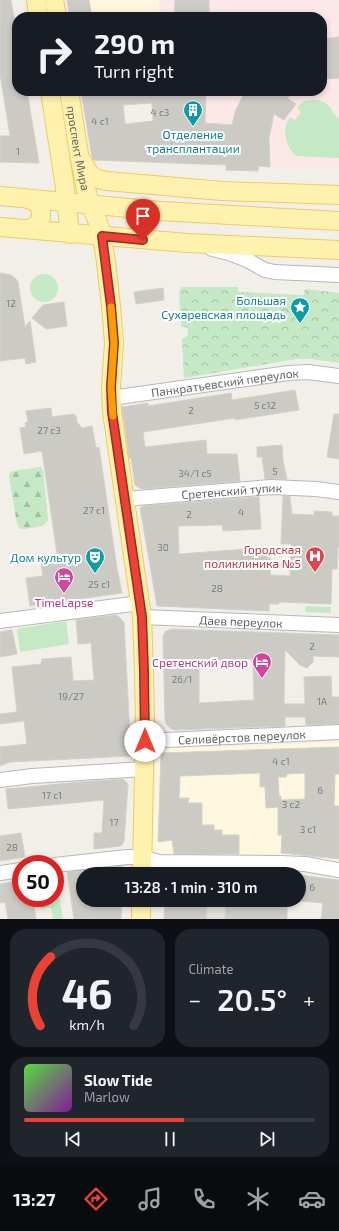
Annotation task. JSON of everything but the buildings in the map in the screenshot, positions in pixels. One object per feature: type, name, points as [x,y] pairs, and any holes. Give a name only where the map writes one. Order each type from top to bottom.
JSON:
[{"type":"main road","points":[[36,0],[37,12]]},
{"type":"main road","points":[[54,0],[56,12]]},
{"type":"main road","name":"проспект Мира","points":[[51,96],[70,234]]},
{"type":"main road","name":"проспект Мира","points":[[70,96],[79,154],[90,204],[102,236],[114,343],[111,398],[141,610],[145,741],[142,866]]},
{"type":"main road","points":[[79,154],[89,173],[100,180],[222,191],[339,195]]},
{"type":"main road","points":[[0,196],[160,211],[339,221]]},
{"type":"main road","points":[[25,229],[35,227],[39,223],[42,213],[37,203],[28,199]]},
{"type":"main road","points":[[0,227],[157,241],[339,250]]},
{"type":"main road","points":[[141,907],[141,919]]},
{"type":"street","points":[[157,241],[147,237],[143,227],[149,213],[160,211]]},
{"type":"street","points":[[188,243],[228,253],[247,260],[265,270],[275,272],[339,275]]},
{"type":"street","name":"Панкратьевский переулок","points":[[111,398],[289,372],[308,372],[339,376]]},
{"type":"street","name":"Сретенский тупик","points":[[125,499],[271,487],[316,489],[339,492]]},
{"type":"street","name":"Даев переулок","points":[[0,621],[141,610],[339,625]]},
{"type":"street","name":"Селивёрстов переулок","points":[[145,741],[339,732]]},
{"type":"street","points":[[0,780],[32,776],[144,769]]},
{"type":"street","points":[[64,864],[127,857],[142,866],[159,862],[279,863],[305,864],[339,870]]},
{"type":"street","points":[[0,873],[12,871]]},
{"type":"shaded area","points":[[67,0],[159,0],[160,12],[69,12]]},
{"type":"shaded area","points":[[159,0],[339,0],[339,168],[259,166],[258,171],[226,170],[225,165],[171,163],[166,96],[327,96],[327,12],[160,12]]},
{"type":"shaded area","points":[[339,742],[339,863],[306,859],[162,859],[152,853],[156,750],[159,746],[166,745],[176,748]]},
{"type":"shaded area","points":[[165,907],[287,907],[287,919],[164,919]]},
{"type":"green space","points":[[308,100],[317,100],[328,105],[339,119],[339,158],[296,156],[287,143],[285,132],[287,121],[290,117],[295,120],[301,112],[297,108],[303,102]]},
{"type":"green space","points":[[44,274],[54,278],[58,288],[54,298],[44,302],[34,298],[30,288],[34,278]]},
{"type":"green space","points":[[182,287],[238,287],[239,292],[304,295],[305,289],[339,293],[339,363],[312,359],[296,359],[184,378],[182,339],[188,334],[188,328],[181,326],[179,291]]},
{"type":"green space","points":[[41,467],[43,471],[48,520],[43,526],[20,529],[17,524],[9,476],[10,472]]},
{"type":"green space","points":[[306,606],[331,607],[331,613],[305,612]]},
{"type":"green space","points":[[66,621],[69,644],[20,652],[17,629]]},
{"type":"green space","points":[[40,907],[51,907],[41,909]]},
{"type":"green space","points":[[51,907],[61,907],[63,919],[53,919]]},
{"type":"slow traffic","points":[[111,307],[114,343],[111,387],[113,416]]},
{"type":"place","name":"Отделение трансплантации","points":[[193,127]]},
{"type":"place","name":"Большая Сухаревская площадь","points":[[300,324]]},
{"type":"place","name":"Городская поликлиника №5","points":[[315,573]]},
{"type":"place","name":"Дом культур","points":[[95,574]]},
{"type":"place","name":"TimeLapse","points":[[64,594]]},
{"type":"place","name":"Сретенский двор","points":[[262,679]]},
{"type":"route","points":[[143,240],[102,236],[114,343],[111,387],[112,412],[142,617],[145,741]]}]
